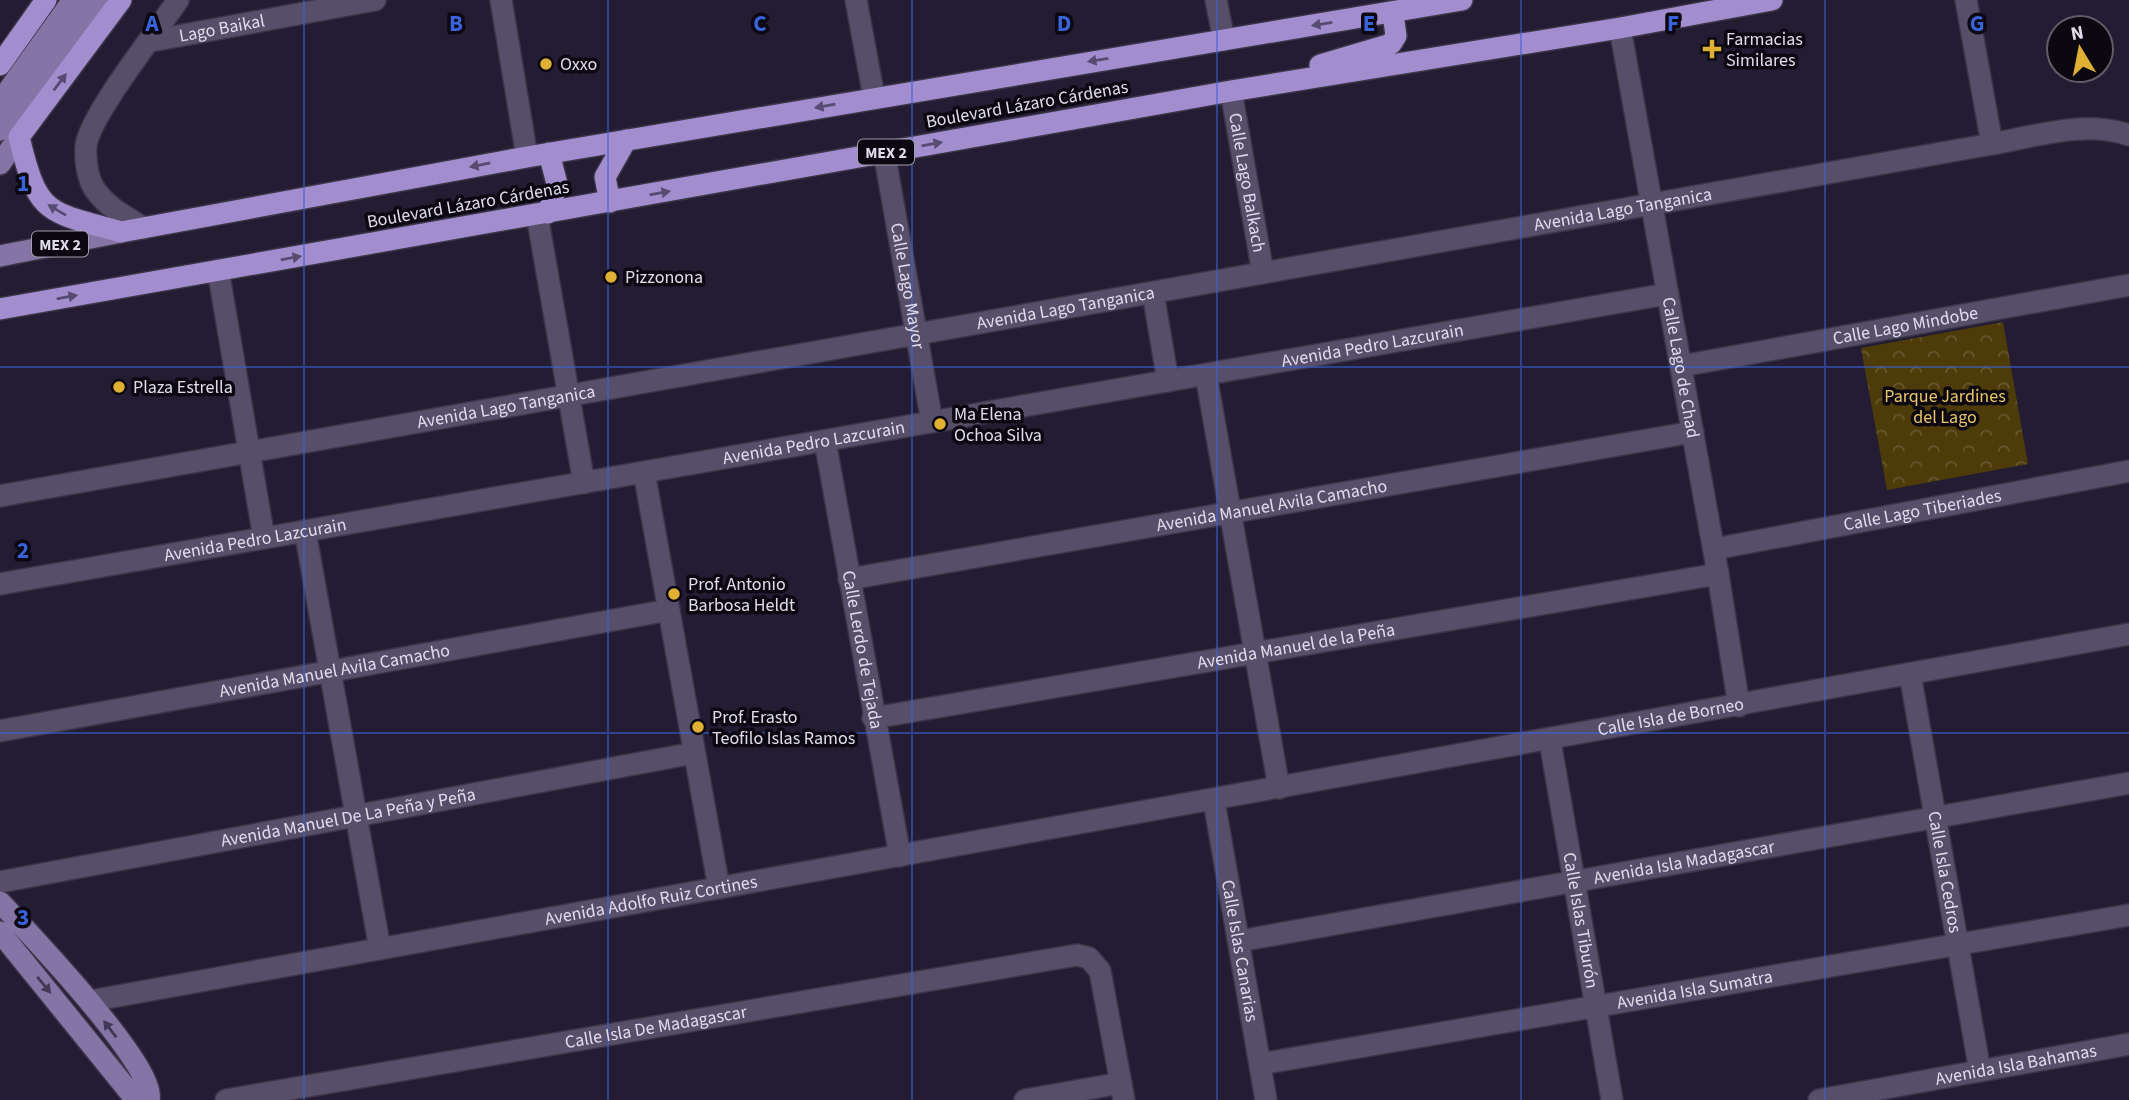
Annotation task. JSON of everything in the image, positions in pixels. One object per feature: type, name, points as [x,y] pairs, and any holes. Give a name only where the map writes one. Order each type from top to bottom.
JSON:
[{"type":"highway","points":[[0,65],[46,0]]},
{"type":"highway","points":[[121,0],[9,134],[33,188],[42,201],[58,214],[121,232]]},
{"type":"highway","name":"Boulevard Lázaro Cárdenas","points":[[121,232],[550,153],[1462,0]]},
{"type":"highway","name":"Boulevard Lázaro Cárdenas","points":[[0,309],[1231,91],[1620,28],[1772,0]]},
{"type":"highway","points":[[1270,85],[1291,73],[1391,44],[1396,36],[1393,13]]},
{"type":"highway","points":[[610,202],[605,177],[626,140]]},
{"type":"highway","points":[[542,214],[557,184],[550,153]]},
{"type":"main road","points":[[0,102],[73,0]]},
{"type":"main road","points":[[0,164],[9,134],[97,0]]},
{"type":"main road","name":"Boulevard Lázaro Cárdenas","points":[[0,256],[121,232]]},
{"type":"main road","points":[[0,902],[90,1002],[149,1085],[149,1100]]},
{"type":"main road","points":[[0,932],[139,1100]]},
{"type":"street","points":[[144,228],[109,206],[93,187],[88,173],[86,144],[102,109],[178,0]]},
{"type":"street","name":"Lago Baikal","points":[[151,41],[374,0]]},
{"type":"street","points":[[501,0],[527,157]]},
{"type":"street","points":[[856,0],[874,97]]},
{"type":"street","points":[[1216,0],[1224,40]]},
{"type":"street","points":[[1966,0],[1992,144]]},
{"type":"street","name":"Calle Lago de Chad","points":[[1620,28],[1714,549],[1739,706]]},
{"type":"street","name":"Calle Lago Balkach","points":[[1231,91],[1263,273]]},
{"type":"street","name":"Avenida Lago Tanganica","points":[[0,496],[568,393],[915,335],[1992,144],[2088,128],[2113,129],[2129,135]]},
{"type":"street","name":"Calle Lago Mayor","points":[[884,152],[932,422]]},
{"type":"street","points":[[542,214],[584,482]]},
{"type":"street","points":[[219,270],[264,538]]},
{"type":"street","name":"Calle Lago Mindobe","points":[[1681,366],[2129,285]]},
{"type":"street","points":[[1153,293],[1168,381]]},
{"type":"street","name":"Avenida Pedro Lazcurain","points":[[0,584],[1667,294]]},
{"type":"street","points":[[1206,374],[1279,788]]},
{"type":"street","name":"Avenida Manuel Avila Camacho","points":[[849,579],[1693,432]]},
{"type":"street","name":"Calle Lerdo de Tejada","points":[[825,441],[900,856]]},
{"type":"street","name":"Calle Lago Tiberiades","points":[[1714,549],[2129,471]]},
{"type":"street","points":[[644,472],[719,888]]},
{"type":"street","points":[[305,531],[380,949]]},
{"type":"street","name":"Avenida Manuel de la Peña","points":[[873,718],[1718,574]]},
{"type":"street","name":"Avenida Manuel Avila Camacho","points":[[0,731],[669,610]]},
{"type":"street","name":"Calle Isla de Borneo","points":[[1214,801],[2129,634]]},
{"type":"street","name":"Calle Isla Cedros","points":[[1910,674],[1980,1070]]},
{"type":"street","name":"Calle Islas Tiburón","points":[[1550,741],[1612,1100]]},
{"type":"street","name":"Avenida Manuel De La Peña y Peña","points":[[0,882],[694,753]]},
{"type":"street","name":"Avenida Isla Madagascar","points":[[1239,941],[2129,783]]},
{"type":"street","name":"Avenida Adolfo Ruiz Cortines","points":[[90,1002],[1214,801]]},
{"type":"street","name":"Calle Islas Canarias","points":[[1214,801],[1266,1100]]},
{"type":"street","name":"Avenida Isla Sumatra","points":[[1260,1064],[2129,915]]},
{"type":"street","name":"Calle Isla De Madagascar","points":[[226,1100],[1083,956],[1100,971],[1122,1092]]},
{"type":"street","name":"Avenida Isla Bahamas","points":[[1819,1100],[1909,1092],[1980,1070],[2129,1044]]},
{"type":"street","points":[[1025,1100],[1122,1092]]},
{"type":"green space","name":"Parque Jardines del Lago","points":[[2003,322],[2028,464],[1887,490],[1861,348]]},
{"type":"place","name":"Farmacias Similares","points":[[1712,49]]},
{"type":"place","name":"Oxxo","points":[[546,64]]},
{"type":"place","name":"Pizzonona","points":[[611,277]]},
{"type":"place","name":"Plaza Estrella","points":[[119,387]]},
{"type":"place","name":"Ma Elena Ochoa Silva","points":[[940,424]]},
{"type":"place","name":"Prof. Antonio Barbosa Heldt","points":[[674,594]]},
{"type":"place","name":"Prof. Erasto Teofilo Islas Ramos","points":[[698,727]]}]
